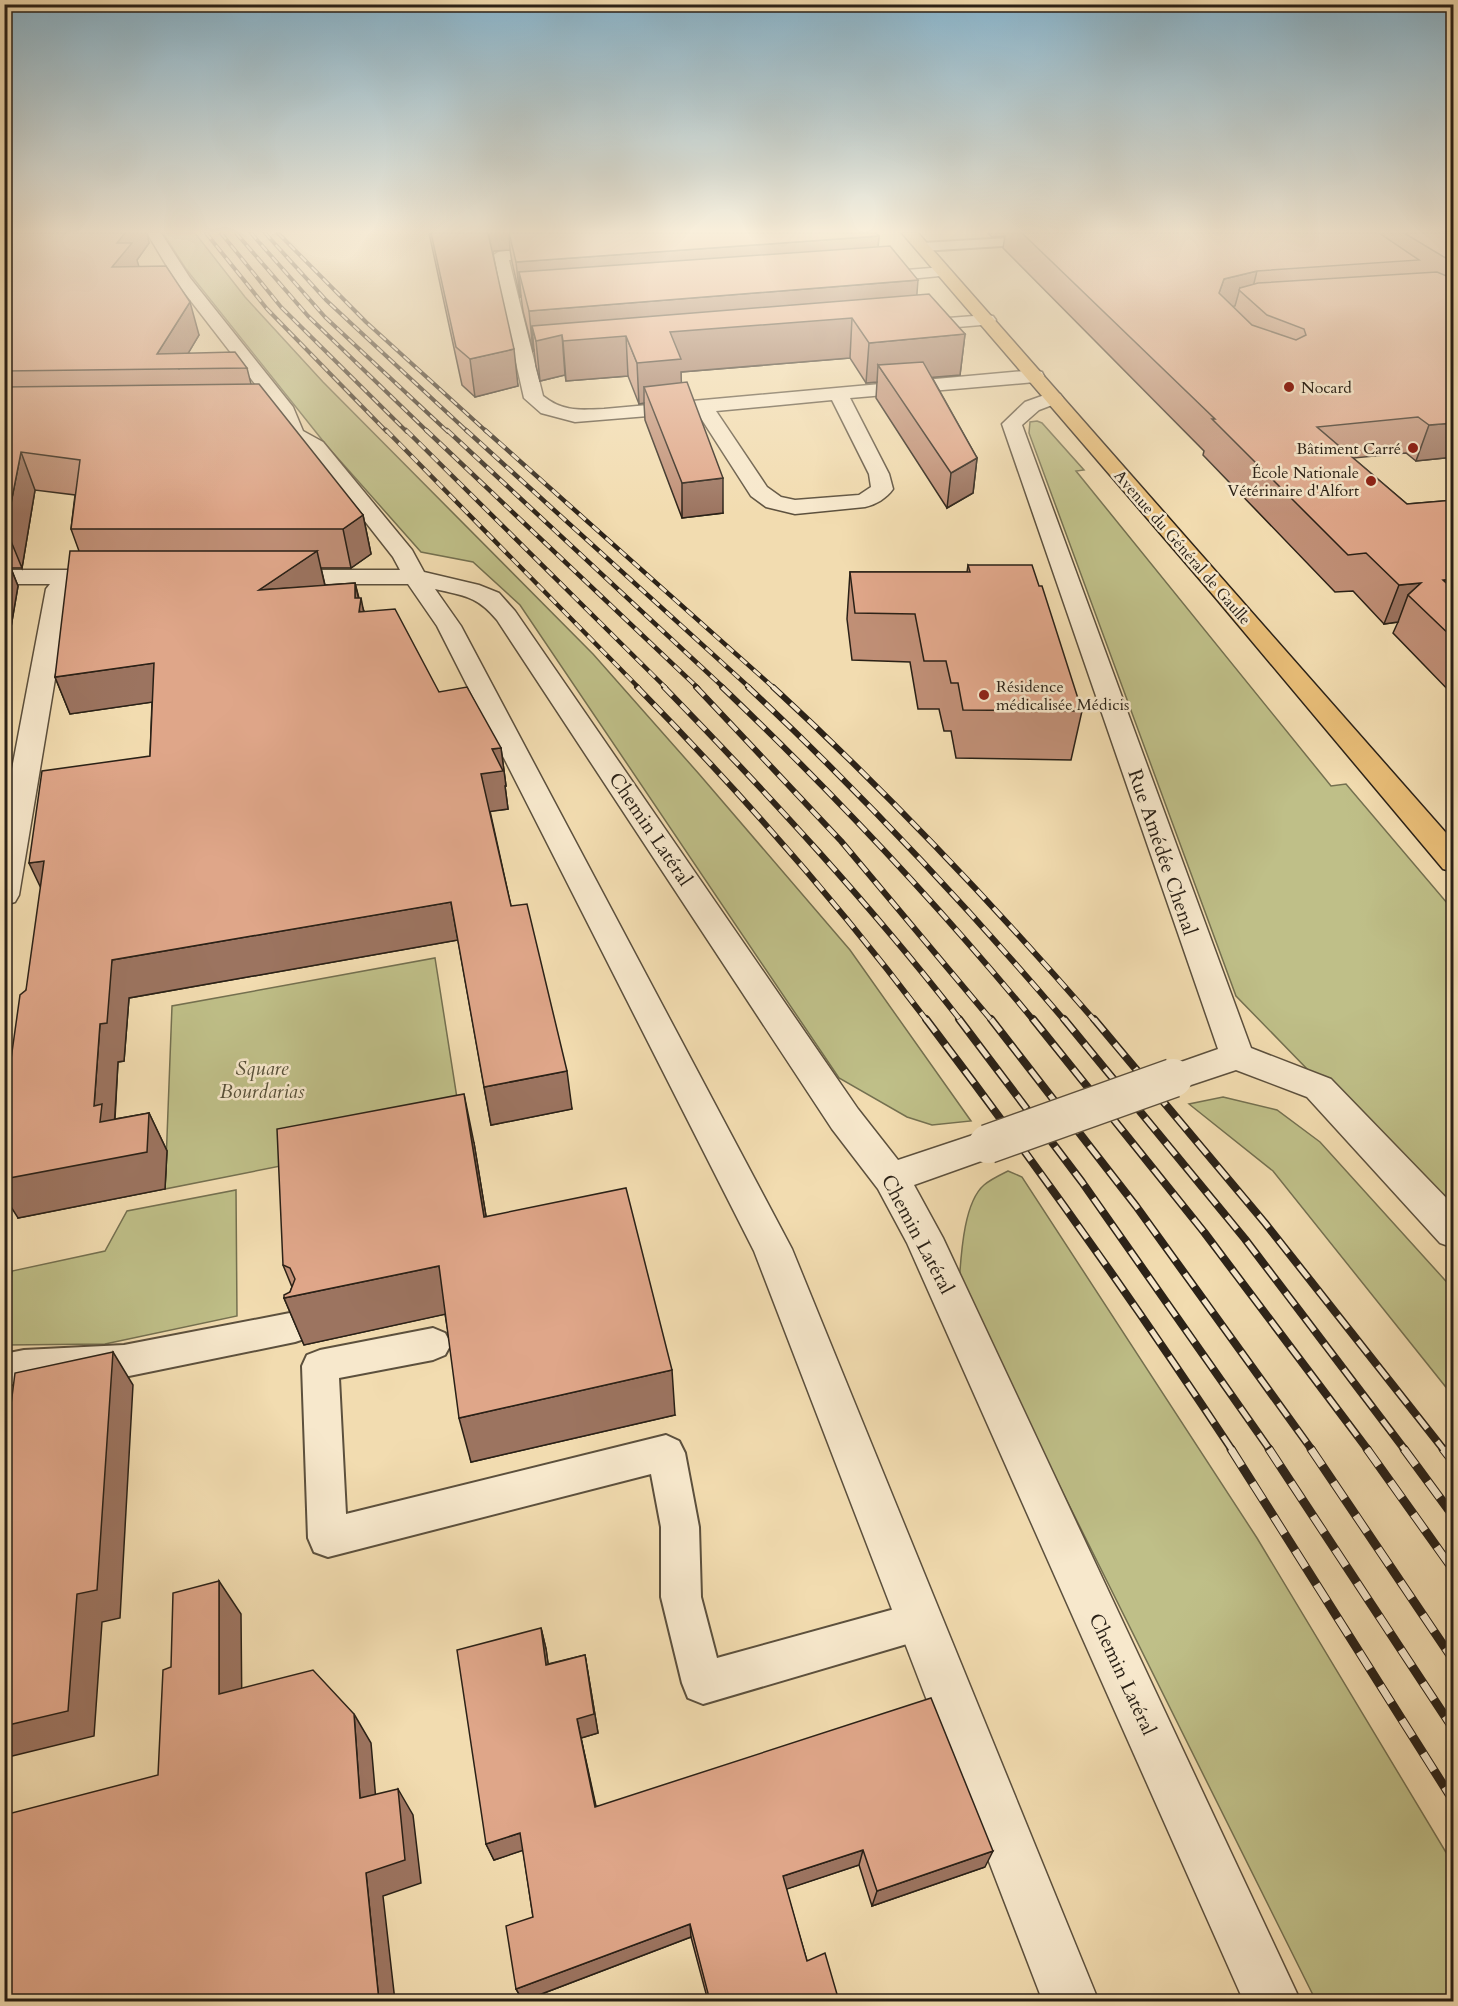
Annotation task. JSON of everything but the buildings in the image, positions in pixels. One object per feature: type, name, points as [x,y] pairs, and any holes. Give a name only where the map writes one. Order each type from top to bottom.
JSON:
[{"type":"main road","name":"Avenue du Général de Gaulle","points":[[993,327],[1454,862]]},
{"type":"street","points":[[220,327],[286,411],[285,416],[295,435],[316,446],[404,555],[449,626],[772,1249],[1071,2001]]},
{"type":"street","points":[[515,327],[534,398],[548,409],[575,416],[839,395],[1035,376]]},
{"type":"street","points":[[898,327],[903,327]]},
{"type":"street","points":[[523,359],[546,357]]},
{"type":"street","points":[[703,406],[759,491],[774,502],[795,507],[865,501],[882,489],[879,474],[839,395]]},
{"type":"street","name":"Rue Amédée Chenal","points":[[1053,398],[1032,406],[1012,424],[1237,1056]]},
{"type":"street","points":[[263,411],[286,411]]},
{"type":"street","points":[[4,577],[131,577]]},
{"type":"street","points":[[5,891],[58,589],[67,577]]},
{"type":"street","name":"Chemin Latéral","points":[[259,577],[416,577],[471,590],[491,598],[506,616],[845,1119],[891,1178],[924,1238],[1273,2001]]},
{"type":"street","points":[[891,1178],[1237,1056],[1319,1088],[1454,1233]]},
{"type":"lane","points":[[4,1370],[24,1366],[124,1361],[295,1327]]},
{"type":"lane","points":[[434,1344],[320,1366],[328,1538],[666,1453],[680,1527],[681,1597],[702,1683],[920,1622]]},
{"type":"green space","points":[[232,327],[272,327],[323,382],[593,654],[850,950],[971,1121],[932,1125],[907,1117],[839,1078],[520,605],[473,562],[421,552],[327,446]]},
{"type":"green space","points":[[1030,422],[1042,423],[1084,470],[1076,471],[1331,786],[1346,784],[1453,910],[1453,1219],[1236,996],[1029,433]]},
{"type":"green space","name":"Square Bourdarias","points":[[435,958],[462,1130],[165,1189],[172,1006]]},
{"type":"green space","points":[[1223,1097],[1277,1110],[1320,1142],[1453,1289],[1453,1396],[1273,1171],[1189,1104]]},
{"type":"green space","points":[[1008,1171],[1022,1177],[1257,1538],[1453,1864],[1453,2001],[1316,2001],[959,1284],[964,1232],[972,1204],[984,1185]]},
{"type":"green space","points":[[236,1190],[237,1316],[105,1344],[5,1345],[5,1320],[12,1271],[105,1251],[127,1211]]},
{"type":"railway","points":[[284,327],[387,432]]},
{"type":"railway","points":[[301,327],[407,432]]},
{"type":"railway","points":[[319,327],[428,432]]},
{"type":"railway","points":[[335,327],[448,432]]},
{"type":"railway","points":[[355,327],[468,432]]},
{"type":"railway","points":[[371,327],[487,432]]},
{"type":"railway","points":[[386,430],[639,688]]},
{"type":"railway","points":[[406,430],[666,688]]},
{"type":"railway","points":[[426,430],[698,688]]},
{"type":"railway","points":[[447,430],[724,688]]},
{"type":"railway","points":[[466,430],[750,688]]},
{"type":"railway","points":[[485,430],[774,688]]},
{"type":"railway","points":[[637,687],[787,849],[859,934],[927,1021]]},
{"type":"railway","points":[[664,687],[817,850],[961,1021]]},
{"type":"railway","points":[[696,687],[841,841],[992,1021]]},
{"type":"railway","points":[[722,687],[883,849],[1034,1021]]},
{"type":"railway","points":[[748,687],[831,767],[911,850],[1065,1021]]},
{"type":"railway","points":[[773,687],[939,850],[1095,1021]]},
{"type":"railway","points":[[926,1019],[1083,1232],[1232,1450]]},
{"type":"railway","points":[[959,1019],[1082,1182],[1270,1450]]},
{"type":"railway","points":[[991,1019],[1136,1206],[1312,1450]]},
{"type":"railway","points":[[1033,1019],[1204,1232],[1368,1450]]},
{"type":"railway","points":[[1064,1019],[1245,1239],[1405,1450]]},
{"type":"railway","points":[[1094,1019],[1265,1223],[1444,1450]]},
{"type":"railway","points":[[1231,1449],[1454,1802]]},
{"type":"railway","points":[[1269,1449],[1454,1730]]},
{"type":"railway","points":[[1311,1449],[1454,1661]]},
{"type":"railway","points":[[1367,1449],[1454,1571]]},
{"type":"railway","points":[[1404,1449],[1454,1517]]},
{"type":"railway","points":[[1443,1449],[1454,1463]]},
{"type":"place","name":"Nocard","points":[[1289,387]]},
{"type":"place","name":"Bâtiment Carré","points":[[1413,448]]},
{"type":"place","name":"École Nationale Vétérinaire d'Alfort","points":[[1371,481]]},
{"type":"place","name":"Résidence médicalisée Médicis","points":[[984,695]]}]
